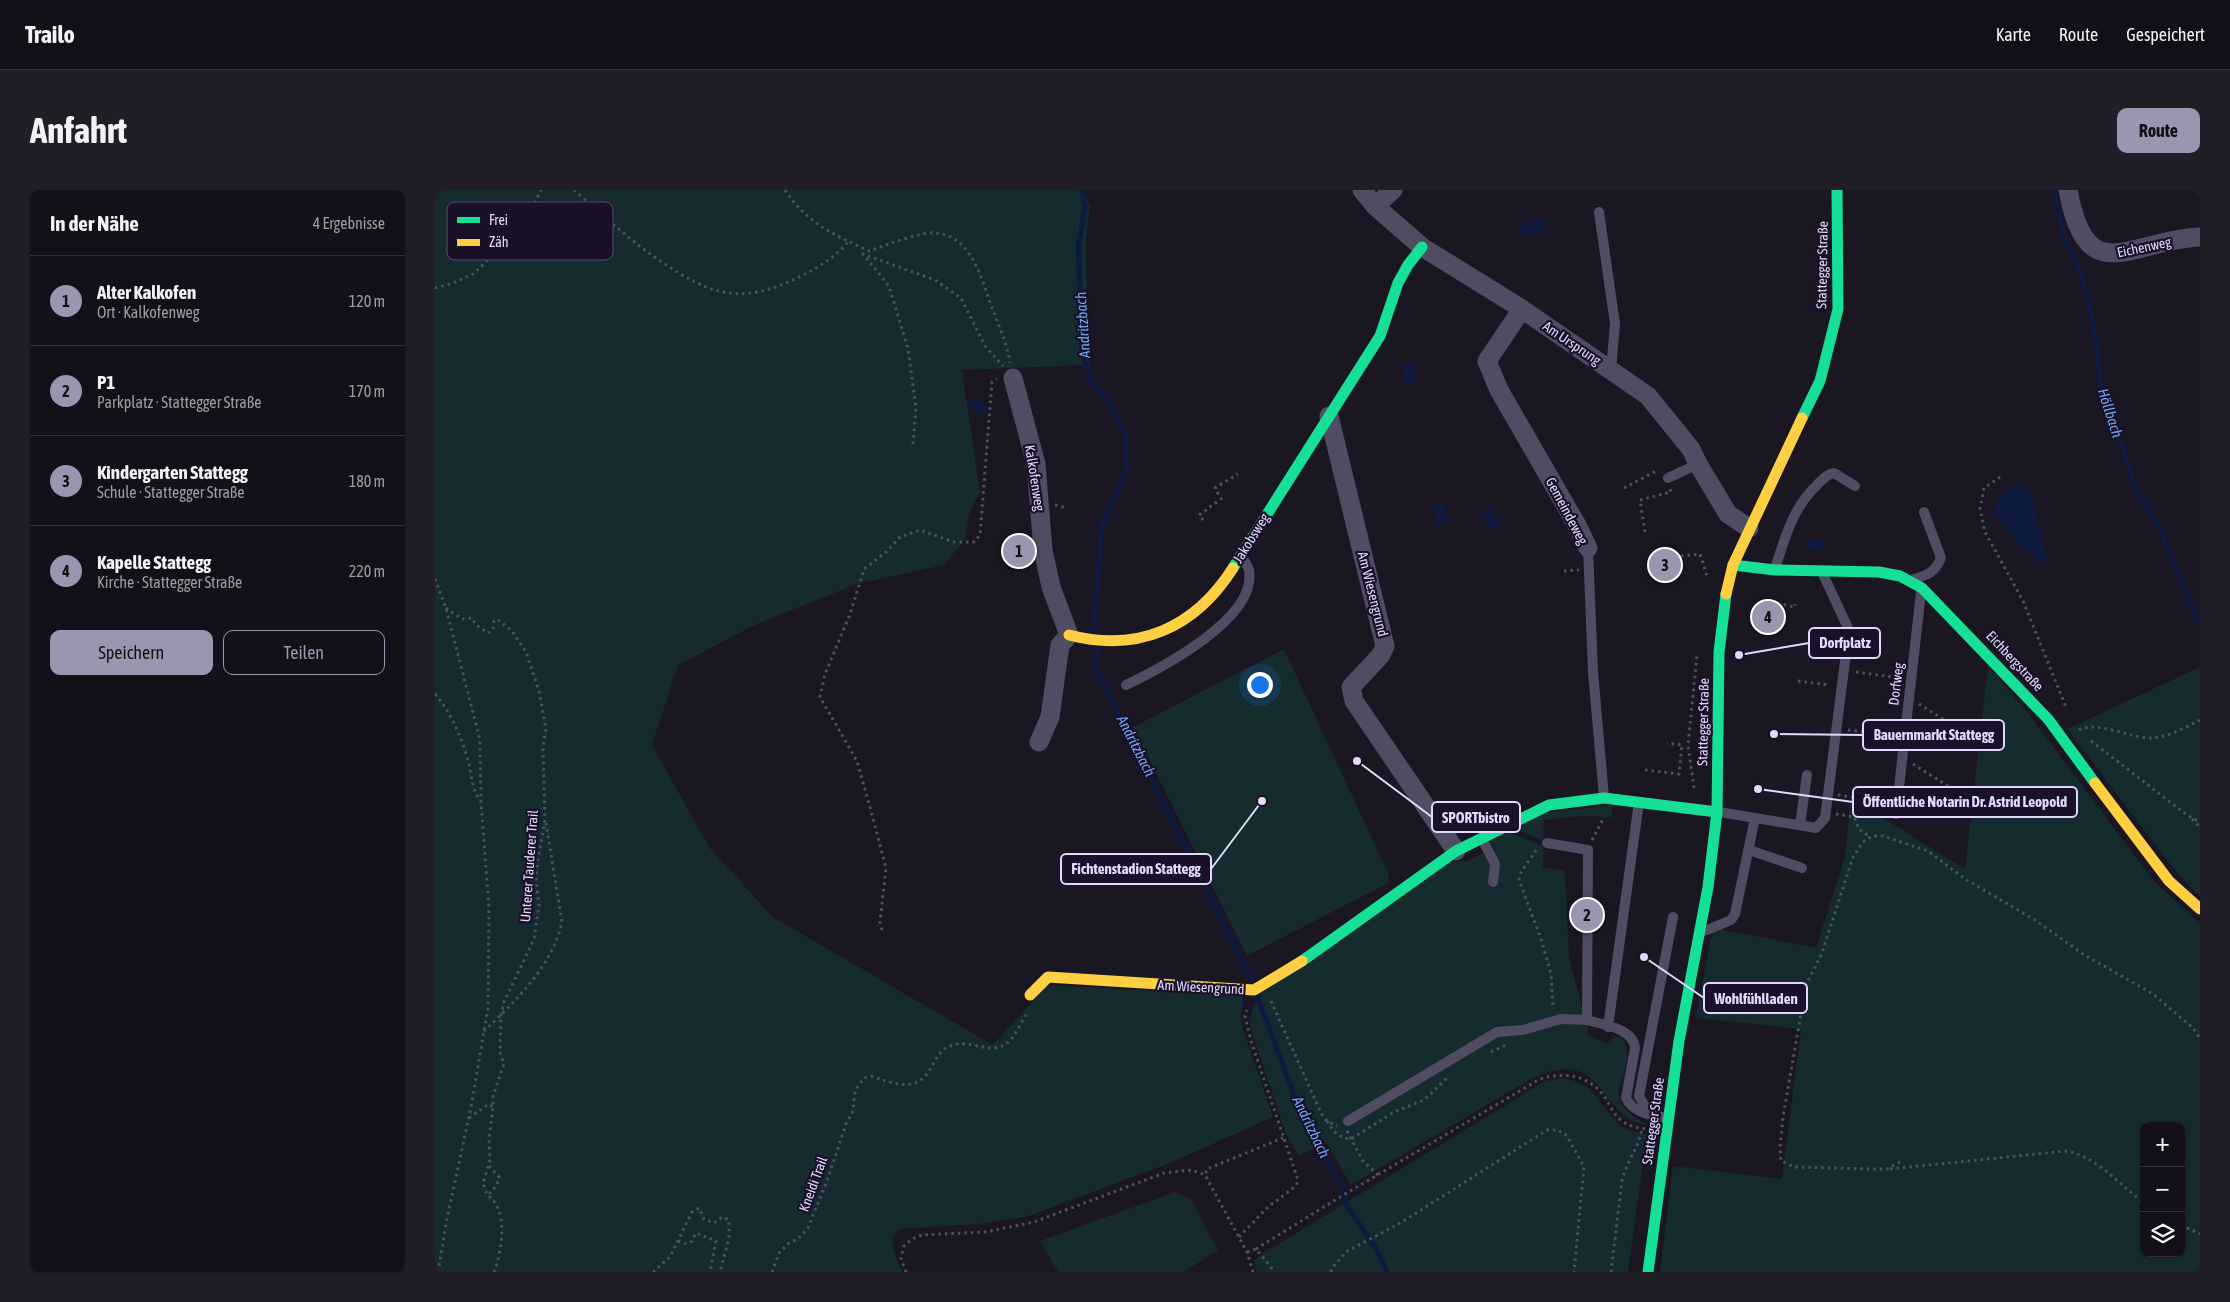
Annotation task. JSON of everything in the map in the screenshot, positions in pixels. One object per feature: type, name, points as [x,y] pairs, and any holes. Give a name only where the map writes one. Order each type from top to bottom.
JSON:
[{"type":"street","name":"Am Ursprung","points":[[1362,190],[1375,206],[1422,247],[1522,310],[1648,396],[1691,449],[1728,514],[1749,528]]},
{"type":"street","points":[[1375,206],[1393,190]]},
{"type":"street","name":"Stattegger Straße","points":[[1648,1272],[1679,1041],[1708,887],[1717,812],[1719,652],[1723,608],[1733,565],[1820,381],[1838,309],[1837,190]]},
{"type":"street","name":"Eichenweg","points":[[2068,190],[2075,221],[2086,242],[2097,251],[2110,254],[2184,238],[2200,238]]},
{"type":"street","name":"Jakobsweg","points":[[1077,638],[1107,643],[1156,633],[1184,619],[1219,590],[1379,336],[1408,264],[1422,247]]},
{"type":"street","name":"Gemeindeweg","points":[[1522,310],[1487,360],[1499,390],[1578,527],[1588,548]]},
{"type":"street","name":"Kalkofenweg","points":[[1014,381],[1036,464],[1043,550],[1051,587],[1077,638]]},
{"type":"street","name":"Am Wiesengrund","points":[[1329,416],[1385,646],[1381,655],[1351,687],[1354,701],[1456,851]]},
{"type":"street","name":"Eichbergstraße","points":[[1733,565],[1775,570],[1879,572],[1911,580],[1922,588],[2048,719],[2152,860],[2169,881],[2200,909]]},
{"type":"street","points":[[1039,742],[1050,717],[1060,645],[1077,638]]},
{"type":"street","name":"Am Wiesengrund","points":[[1030,995],[1048,977],[1254,990],[1289,970],[1456,851],[1549,804],[1604,798],[1717,812]]},
{"type":"lane","points":[[1599,212],[1615,324],[1611,370]]},
{"type":"lane","points":[[1668,478],[1698,464]]},
{"type":"lane","points":[[1775,570],[1787,530],[1796,511],[1809,492],[1829,474],[1834,473],[1855,486]]},
{"type":"lane","points":[[1911,580],[1926,576],[1935,570],[1941,558],[1924,512]]},
{"type":"lane","name":"Gemeindeweg","points":[[1588,548],[1593,672],[1604,798]]},
{"type":"lane","points":[[1126,685],[1191,650],[1243,602],[1248,585],[1249,569],[1241,556]]},
{"type":"lane","points":[[1717,812],[1817,828],[1825,818],[1849,630],[1822,571]]},
{"type":"lane","name":"Dorfweg","points":[[1896,809],[1922,588]]},
{"type":"lane","points":[[1800,825],[1807,775]]},
{"type":"lane","points":[[1608,1026],[1639,802]]},
{"type":"lane","points":[[1699,933],[1731,920],[1735,914],[1755,818]]},
{"type":"lane","points":[[1482,837],[1495,864],[1493,882]]},
{"type":"lane","points":[[1544,842],[1588,850],[1587,1020]]},
{"type":"lane","points":[[1749,850],[1801,868]]},
{"type":"lane","points":[[1650,1115],[1639,1096],[1673,917]]},
{"type":"lane","points":[[1348,1121],[1497,1032],[1523,1030],[1561,1019],[1587,1020],[1629,1034],[1634,1041],[1635,1048],[1626,1098],[1629,1105],[1636,1110],[1650,1115],[1668,1118]]},
{"type":"path","points":[[535,202],[541,190]]},
{"type":"path","points":[[574,190],[588,202]]},
{"type":"path","points":[[785,190],[809,219],[835,236],[869,251],[891,243],[934,232],[951,236],[960,244],[978,268],[1007,343],[1014,381]]},
{"type":"path","points":[[613,224],[645,251],[691,282],[722,292],[754,293],[778,286],[831,259],[849,241]]},
{"type":"path","points":[[913,444],[916,408],[908,350],[889,286],[863,254],[935,280],[961,298],[985,346],[1014,381]]},
{"type":"path","points":[[435,288],[453,283],[473,274],[487,260]]},
{"type":"path","points":[[882,930],[880,922],[886,868],[857,761],[820,697],[825,674],[850,614],[864,569],[886,552],[900,537],[920,530],[954,542],[974,542],[980,535],[992,382],[1000,377],[1014,381]]},
{"type":"path","points":[[1623,488],[1655,470],[1665,470],[1671,492],[1640,500],[1645,532]]},
{"type":"path","points":[[1203,520],[1199,515],[1221,499],[1215,488],[1238,474]]},
{"type":"path","points":[[2000,477],[1985,488],[1980,509],[1985,532],[2023,600],[2068,710]]},
{"type":"path","points":[[435,579],[446,608],[480,740],[481,802],[489,908],[488,1008],[469,1119],[447,1219],[438,1272]]},
{"type":"path","points":[[1763,600],[1762,606],[1758,606],[1757,627],[1780,629],[1782,604]]},
{"type":"path","points":[[1771,602],[1795,607],[1795,604]]},
{"type":"path","name":"Unterer Tauderer Trail","points":[[446,608],[462,619],[472,618],[476,625],[488,633],[493,630],[494,621],[499,619],[513,631],[527,652],[539,691],[546,730],[543,746],[545,820],[536,880],[539,906],[534,939],[504,1002],[501,1015]]},
{"type":"path","points":[[1865,673],[1910,680]]},
{"type":"path","points":[[1810,683],[1811,678]]},
{"type":"path","points":[[1798,681],[1842,687]]},
{"type":"path","points":[[435,694],[455,726],[469,764],[473,790],[481,802]]},
{"type":"path","points":[[1908,697],[1963,732]]},
{"type":"path","points":[[2077,731],[2091,727],[2151,738],[2166,736],[2200,720]]},
{"type":"path","points":[[2074,724],[2077,731],[2200,827]]},
{"type":"path","points":[[1858,731],[1904,736]]},
{"type":"path","points":[[1645,770],[1679,774],[1682,745],[1667,743]]},
{"type":"path","points":[[1902,757],[1948,786]]},
{"type":"path","points":[[1851,797],[1896,809]]},
{"type":"path","points":[[1826,812],[1854,818],[1859,829],[1870,837]]},
{"type":"path","points":[[2187,815],[2200,822]]},
{"type":"path","points":[[484,1032],[530,982],[559,938],[562,922],[545,820]]},
{"type":"path","points":[[1588,850],[1601,822]]},
{"type":"path","points":[[2140,1200],[2093,1162],[2080,1154],[2066,1151],[1887,1169],[1795,1167],[1781,1161],[1780,1147],[1785,1102],[1793,1068],[1794,1045],[1806,985],[1821,953],[1853,857],[1863,842],[1870,837],[1883,836],[1928,851],[1965,879],[2035,920],[2083,954],[2153,994],[2186,1021],[2200,1038]]},
{"type":"path","points":[[1544,842],[1520,873],[1519,880],[1538,930],[1551,974],[1551,1006],[1561,1019]]},
{"type":"path","points":[[1268,982],[1269,994],[1274,1009],[1327,1121],[1334,1132],[1343,1138],[1351,1139],[1394,1112],[1424,1100],[1452,1074]]},
{"type":"path","name":"Kneidi Trail","points":[[772,1272],[779,1254],[808,1228],[827,1181],[846,1124],[853,1111],[855,1091],[864,1078],[871,1076],[912,1085],[922,1081],[929,1073],[937,1056],[946,1048],[966,1043],[994,1049],[1008,1042],[1030,1010]]},
{"type":"path","points":[[492,1198],[487,1195],[483,1188],[490,1160],[489,1138],[493,1096],[504,1064],[500,1052],[501,1015]]},
{"type":"path","points":[[1239,1237],[1268,1207],[1296,1186],[1298,1180],[1251,1041],[1245,1016]]},
{"type":"path","points":[[1488,1053],[1514,1042]]},
{"type":"path","points":[[1247,1252],[1256,1249],[1540,1080],[1557,1074],[1571,1075],[1593,1084],[1623,1122]]},
{"type":"path","points":[[469,1119],[484,1106],[489,1104],[493,1107]]},
{"type":"path","points":[[1327,1121],[1335,1126],[1343,1124],[1363,1161],[1379,1176]]},
{"type":"path","points":[[1611,1272],[1622,1181],[1625,1170],[1640,1142],[1642,1128]]},
{"type":"path","points":[[1331,1272],[1332,1268],[1346,1252],[1402,1222],[1547,1130],[1558,1130],[1567,1136],[1584,1167],[1573,1272]]},
{"type":"path","points":[[1205,1175],[1207,1169],[1283,1138]]},
{"type":"path","points":[[1887,1169],[1900,1162]]},
{"type":"path","points":[[488,1165],[499,1177],[497,1185],[490,1193],[499,1212],[501,1225],[500,1248],[494,1272]]},
{"type":"path","points":[[906,1272],[901,1258],[903,1246],[912,1239],[922,1235],[985,1232],[1034,1222],[1164,1173],[1192,1170],[1205,1175],[1247,1252],[1253,1272]]},
{"type":"path","points":[[653,1272],[670,1257],[692,1212],[699,1208],[705,1219],[714,1223],[722,1217],[729,1220],[729,1238],[720,1272]]},
{"type":"path","points":[[2185,1227],[2200,1234]]},
{"type":"path","points":[[678,1241],[687,1244],[692,1241],[696,1233],[716,1241],[710,1272]]},
{"type":"path","points":[[1256,1249],[1275,1272]]},
{"type":"green space","points":[[435,190],[1083,190],[1090,205],[1086,243],[1089,365],[962,370],[980,492],[969,514],[965,539],[944,565],[857,584],[759,623],[678,665],[652,745],[709,847],[773,917],[993,1045],[1048,985],[1243,996],[1241,1023],[1273,1117],[1170,1163],[1026,1217],[978,1224],[900,1229],[892,1238],[894,1252],[902,1272],[435,1272]]},
{"type":"green space","points":[[1284,649],[1389,875],[1388,883],[1247,956],[1133,727]]},
{"type":"green space","points":[[1988,666],[2027,712],[2154,881],[2200,924],[2200,1272],[1660,1272],[1673,1166],[1782,1179],[1801,1029],[1696,1018],[1710,942],[1715,928],[1816,948],[1845,857],[1851,798],[1965,869]]},
{"type":"green space","points":[[2200,667],[2200,897],[2174,869],[2067,729]]},
{"type":"green space","points":[[1612,805],[1612,817],[1579,816],[1544,820],[1543,840],[1510,827],[1542,813]]},
{"type":"green space","points":[[1506,831],[1543,846],[1543,867],[1565,871],[1569,959],[1588,1027],[1587,1035],[1610,1044],[1614,1036],[1622,1037],[1627,1050],[1627,1061],[1619,1092],[1621,1102],[1629,1112],[1645,1123],[1645,1125],[1629,1118],[1617,1108],[1587,1075],[1574,1070],[1556,1070],[1533,1078],[1351,1185],[1325,1141],[1299,1156],[1286,1134],[1250,1026],[1251,1012],[1261,992],[1448,862],[1468,861],[1493,848],[1490,840]]},
{"type":"green space","points":[[1563,1078],[1584,1085],[1621,1126],[1647,1135],[1628,1272],[1257,1272],[1254,1260],[1270,1249],[1545,1081]]},
{"type":"green space","points":[[1175,1192],[1191,1199],[1218,1250],[1184,1272],[1058,1272],[1040,1241]]},
{"type":"water","points":[[1541,218],[1544,230],[1522,237],[1519,225]]},
{"type":"water","points":[[1412,363],[1417,383],[1407,386],[1402,365]]},
{"type":"water","points":[[977,395],[988,409],[981,415],[969,402]]},
{"type":"water","points":[[2019,484],[2029,488],[2048,561],[2041,563],[2020,545],[1994,513],[1995,507],[2002,495]]},
{"type":"water","points":[[1444,502],[1447,523],[1437,525],[1433,504]]},
{"type":"water","points":[[1491,507],[1500,526],[1491,530],[1482,511]]},
{"type":"water","points":[[1806,540],[1824,541],[1823,550],[1805,549]]},
{"type":"waterway","name":"Andritzbach","points":[[1082,190],[1085,208],[1078,245],[1083,355],[1091,382],[1111,404],[1126,435],[1126,470],[1102,526],[1093,633]]},
{"type":"waterway","name":"Höllbach","points":[[2054,190],[2064,237],[2078,265],[2088,300],[2096,338],[2101,391],[2123,448],[2134,484],[2159,528],[2200,625]]},
{"type":"waterway","name":"Andritzbach","points":[[1098,649],[1095,666],[1253,982]]},
{"type":"waterway","name":"Andritzbach","points":[[1257,995],[1303,1119],[1345,1191],[1345,1203],[1375,1247],[1387,1272]]},
{"type":"traffic: fast","points":[[1802,418],[1820,381],[1838,309],[1837,190]]},
{"type":"traffic: fast","points":[[1233,568],[1380,336],[1398,283],[1408,265],[1422,247]]},
{"type":"traffic: fast","points":[[1733,565],[1775,570],[1879,572],[1900,576],[1922,588],[2048,719],[2095,783]]},
{"type":"traffic: fast","points":[[1648,1272],[1679,1041],[1708,887],[1717,812],[1719,652],[1726,594]]},
{"type":"traffic: fast","points":[[1302,961],[1456,851],[1549,805],[1604,798],[1717,812]]},
{"type":"traffic: slow","points":[[1726,594],[1733,565],[1802,418]]},
{"type":"traffic: slow","points":[[1069,635],[1094,640],[1118,641],[1141,638],[1163,631],[1183,620],[1201,606],[1218,589],[1233,568]]},
{"type":"traffic: slow","points":[[2095,783],[2169,881],[2200,909]]},
{"type":"traffic: slow","points":[[1030,995],[1048,977],[1254,990],[1302,961]]},
{"type":"place","name":"Alter Kalkofen","points":[[1019,551]]},
{"type":"place","name":"Kindergarten Stattegg","points":[[1665,565]]},
{"type":"place","name":"Kapelle Stattegg","points":[[1768,617]]},
{"type":"place","name":"Dorfplatz","points":[[1739,655]]},
{"type":"place","name":"Bauernmarkt Stattegg","points":[[1774,734]]},
{"type":"place","name":"SPORTbistro","points":[[1357,761]]},
{"type":"place","name":"Öffentliche Notarin Dr. Astrid Leopold","points":[[1758,789]]},
{"type":"place","name":"Fichtenstadion Stattegg","points":[[1262,801]]},
{"type":"place","name":"P1","points":[[1587,915]]},
{"type":"place","name":"Wohlfühlladen","points":[[1644,957]]}]
